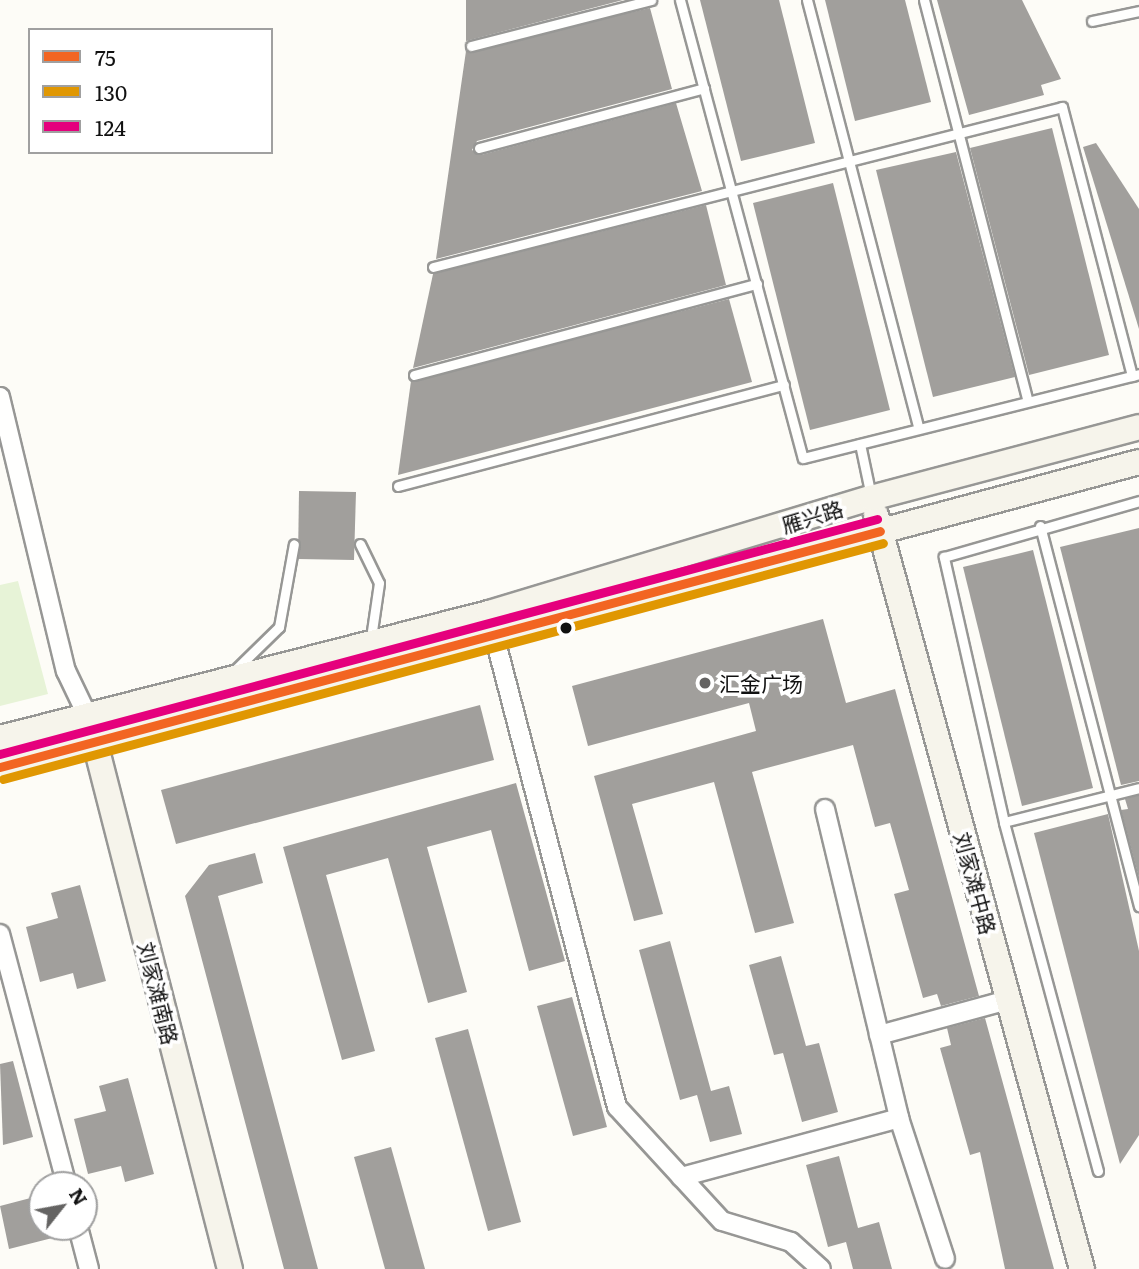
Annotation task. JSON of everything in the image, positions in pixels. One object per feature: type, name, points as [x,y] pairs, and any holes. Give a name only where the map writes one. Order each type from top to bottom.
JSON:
[{"type":"main road","name":"雁兴路","points":[[0,767],[95,744],[491,624],[871,498],[1139,427]]},
{"type":"main road","name":"雁兴路","points":[[0,737],[370,644],[491,624],[880,531],[1139,462]]},
{"type":"main road","name":"刘家滩中路","points":[[871,498],[1082,1269]]},
{"type":"main road","name":"刘家滩南路","points":[[88,717],[230,1269]]},
{"type":"street","points":[[0,397],[66,671],[88,717]]},
{"type":"street","points":[[491,624],[617,1107],[722,1222],[791,1242],[821,1269]]},
{"type":"street","points":[[825,809],[899,1118],[944,1259]]},
{"type":"street","points":[[0,934],[63,1171]]},
{"type":"street","points":[[879,1035],[1008,1000]]},
{"type":"street","points":[[681,1177],[899,1118]]},
{"type":"street","points":[[82,1241],[89,1269]]},
{"type":"lane","points":[[471,46],[651,0]]},
{"type":"lane","points":[[433,267],[732,192],[850,162],[1062,107],[1135,375],[803,458],[757,284],[732,192],[704,88],[680,0]]},
{"type":"lane","points":[[807,0],[919,429]]},
{"type":"lane","points":[[923,0],[1028,401]]},
{"type":"lane","points":[[1092,21],[1139,11]]},
{"type":"lane","points":[[479,148],[704,88]]},
{"type":"lane","points":[[414,375],[757,284]]},
{"type":"lane","points":[[398,485],[784,385]]},
{"type":"lane","points":[[860,443],[871,498]]},
{"type":"lane","points":[[1098,1171],[1004,822],[944,558],[1040,526],[1139,501]]},
{"type":"lane","points":[[1040,526],[1139,906]]},
{"type":"lane","points":[[219,683],[279,627],[294,544]]},
{"type":"lane","points":[[360,544],[379,583],[370,644]]},
{"type":"lane","points":[[1004,822],[1139,788]]},
{"type":"green space","points":[[18,581],[48,694],[0,706],[0,585]]},
{"type":"building","points":[[466,0],[623,0],[466,41]]},
{"type":"building","points":[[700,0],[779,0],[815,143],[741,161]]},
{"type":"building","points":[[825,0],[905,0],[931,102],[855,121]]},
{"type":"building","points":[[937,0],[1022,0],[1061,79],[1041,85],[1044,95],[969,115]]},
{"type":"building","points":[[650,8],[672,89],[477,141],[472,150],[481,155],[676,103],[702,191],[436,259],[466,51]]},
{"type":"building","points":[[1052,128],[1109,355],[1029,375],[970,148]]},
{"type":"building","points":[[1096,143],[1139,209],[1139,329],[1083,147]]},
{"type":"building","points":[[956,152],[1015,377],[933,397],[876,170]]},
{"type":"building","points":[[833,183],[890,410],[810,430],[753,203]]},
{"type":"building","points":[[706,205],[726,285],[413,368],[433,274]]},
{"type":"building","points":[[729,299],[752,382],[398,475],[411,381]]},
{"type":"building","points":[[299,491],[356,492],[354,560],[298,559]]},
{"type":"building","points":[[1139,528],[1139,781],[1121,785],[1060,547]]},
{"type":"building","points":[[1033,550],[1093,788],[1022,806],[963,567]]},
{"type":"building","points":[[823,619],[846,703],[895,689],[979,996],[941,1006],[937,994],[923,998],[894,894],[909,890],[890,823],[875,827],[853,745],[752,772],[794,923],[755,933],[714,782],[632,804],[663,914],[634,921],[594,776],[756,731],[749,703],[588,746],[572,686]]},
{"type":"building","points":[[480,705],[494,760],[176,844],[161,790]]},
{"type":"building","points":[[516,783],[565,961],[529,971],[491,830],[427,847],[467,992],[428,1003],[388,858],[326,875],[375,1051],[342,1060],[283,847]]},
{"type":"building","points":[[1139,795],[1139,878],[1121,810],[1128,809],[1125,799]]},
{"type":"building","points":[[1108,814],[1139,951],[1139,1135],[1120,1164],[1034,833]]},
{"type":"building","points":[[255,853],[263,883],[218,896],[318,1269],[284,1269],[185,896],[209,865]]},
{"type":"building","points":[[80,885],[106,981],[77,989],[73,973],[40,982],[26,927],[58,918],[51,893]]},
{"type":"building","points":[[670,941],[711,1091],[729,1086],[742,1134],[710,1142],[697,1095],[680,1100],[639,950]]},
{"type":"building","points":[[781,956],[806,1046],[819,1043],[838,1112],[802,1122],[783,1053],[774,1055],[749,965]]},
{"type":"building","points":[[572,997],[607,1127],[573,1136],[537,1006]]},
{"type":"building","points":[[985,1018],[1054,1269],[1005,1269],[980,1152],[970,1155],[940,1048],[951,1045],[947,1028]]},
{"type":"building","points":[[468,1029],[521,1222],[488,1231],[435,1038]]},
{"type":"building","points":[[13,1061],[33,1137],[3,1145],[0,1064]]},
{"type":"building","points":[[128,1078],[154,1174],[125,1182],[121,1166],[98,1172],[87,1171],[74,1119],[106,1111],[99,1086]]},
{"type":"building","points":[[391,1147],[425,1269],[385,1269],[354,1157]]},
{"type":"building","points":[[839,1156],[858,1228],[879,1222],[892,1269],[853,1269],[846,1242],[828,1247],[806,1165]]},
{"type":"building","points":[[28,1199],[28,1241],[40,1241],[9,1249],[0,1206]]},
{"type":"transit line","name":"124","points":[[0,754],[877,519]]},
{"type":"transit line","name":"75","points":[[0,767],[880,531]]},
{"type":"transit line","name":"130","points":[[3,779],[883,543]]},
{"type":"place","name":"汇金广场","points":[[705,683]]}]
